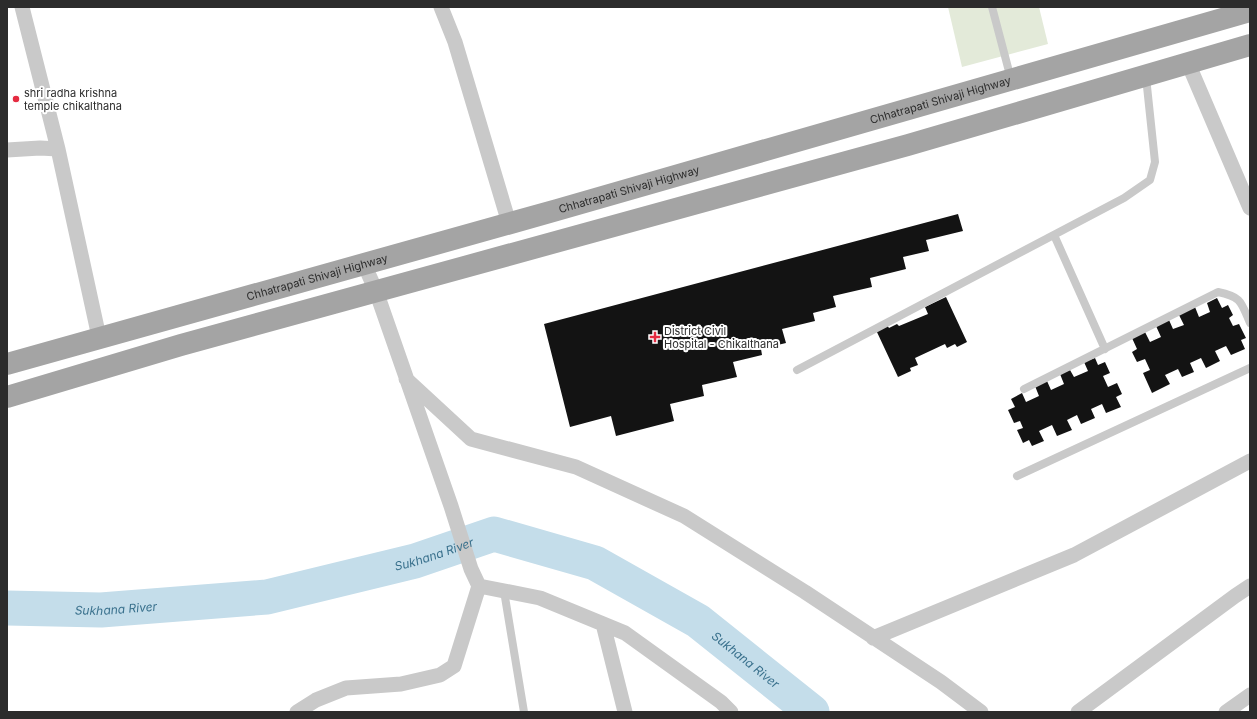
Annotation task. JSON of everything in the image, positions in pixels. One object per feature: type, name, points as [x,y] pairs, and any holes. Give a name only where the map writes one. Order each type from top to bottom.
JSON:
[{"type":"main road","name":"Chhatrapati Shivaji Highway","points":[[7,364],[509,223],[1250,11]]},
{"type":"main road","points":[[7,396],[181,345],[908,145],[1250,45]]},
{"type":"street","points":[[22,7],[58,149],[99,337]]},
{"type":"street","points":[[444,8],[509,223]]},
{"type":"street","points":[[1188,63],[1250,208]]},
{"type":"street","points":[[7,150],[40,148],[58,149]]},
{"type":"street","points":[[297,712],[316,700],[346,688],[401,684],[440,675],[454,666],[479,586],[471,569],[451,506],[376,291],[364,264]]},
{"type":"street","points":[[406,380],[471,439],[576,467],[684,516],[805,592],[941,682],[981,712]]},
{"type":"street","points":[[873,638],[1074,555],[1250,462]]},
{"type":"street","points":[[479,586],[540,598],[624,633],[721,702],[731,712]]},
{"type":"street","points":[[1078,712],[1250,586]]},
{"type":"street","points":[[603,624],[625,712]]},
{"type":"street","points":[[1226,712],[1250,695]]},
{"type":"lane","points":[[992,7],[1011,79]]},
{"type":"lane","points":[[797,370],[1124,198],[1150,180],[1155,162],[1146,76]]},
{"type":"lane","points":[[1054,235],[1105,349]]},
{"type":"lane","points":[[1024,389],[1218,292],[1230,294],[1241,301],[1250,323]]},
{"type":"lane","points":[[1017,476],[1250,368]]},
{"type":"lane","points":[[504,591],[524,712]]},
{"type":"green space","points":[[948,7],[1039,7],[1048,44],[962,67]]},
{"type":"building","points":[[958,214],[963,231],[926,240],[929,251],[903,257],[906,269],[870,278],[872,287],[833,296],[836,307],[813,313],[815,321],[782,329],[786,343],[761,349],[762,355],[733,362],[737,377],[702,385],[704,396],[670,404],[674,421],[616,436],[611,416],[570,427],[544,324]]},
{"type":"building","points":[[946,297],[967,342],[957,347],[955,344],[947,348],[945,344],[915,358],[918,365],[910,368],[911,371],[898,377],[876,330],[887,325],[889,328],[897,324],[899,326],[928,314],[925,307]]},
{"type":"building","points":[[1217,298],[1222,308],[1228,305],[1233,315],[1229,318],[1233,326],[1239,324],[1246,338],[1241,340],[1245,349],[1231,355],[1226,346],[1215,351],[1220,361],[1206,368],[1201,358],[1190,363],[1194,372],[1182,377],[1178,369],[1165,375],[1170,384],[1152,393],[1143,373],[1150,370],[1145,359],[1137,362],[1132,352],[1137,349],[1132,338],[1145,332],[1150,342],[1161,337],[1156,326],[1169,320],[1173,329],[1184,325],[1179,315],[1195,307],[1199,317],[1210,312],[1207,303]]},
{"type":"building","points":[[1095,358],[1098,365],[1105,362],[1110,373],[1103,376],[1108,387],[1117,383],[1122,394],[1116,397],[1121,407],[1106,413],[1102,404],[1091,409],[1095,418],[1081,424],[1077,415],[1067,420],[1072,430],[1057,436],[1052,425],[1039,431],[1044,441],[1032,446],[1029,440],[1023,443],[1017,430],[1023,428],[1020,421],[1014,423],[1008,410],[1015,407],[1011,399],[1022,393],[1026,402],[1039,396],[1035,386],[1047,381],[1051,390],[1064,384],[1060,374],[1070,370],[1074,377],[1088,371],[1084,362]]},
{"type":"waterway","name":"Sukhana River","points":[[7,608],[101,610],[267,597],[415,561],[494,534],[595,563],[698,621],[812,712]]},
{"type":"place","name":"shri radha krishna temple chikalthana","points":[[16,99]]},
{"type":"place","name":"District Civil Hospital - Chikalthana","points":[[655,337]]}]
